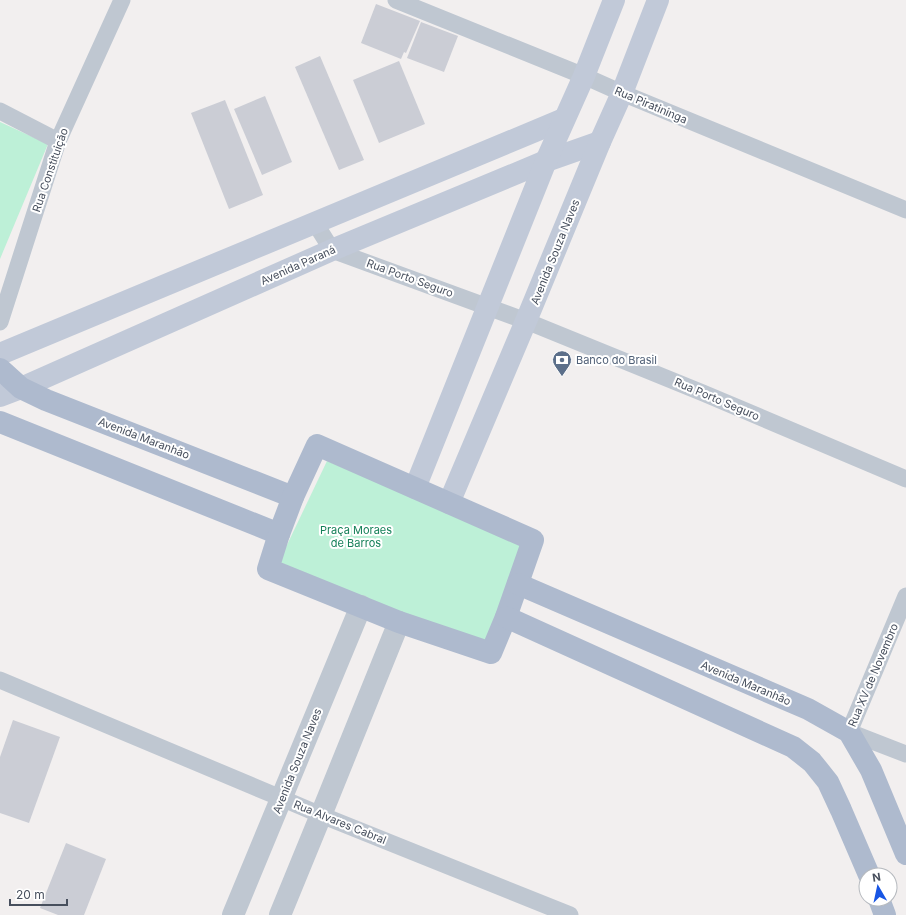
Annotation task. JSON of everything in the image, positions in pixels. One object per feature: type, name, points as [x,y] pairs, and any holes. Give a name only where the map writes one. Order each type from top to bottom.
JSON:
[{"type":"main road","points":[[414,488],[546,161],[584,76],[614,0]]},
{"type":"main road","name":"Avenida Souza Naves","points":[[449,503],[600,142],[622,93],[658,0]]},
{"type":"main road","points":[[0,354],[564,119]]},
{"type":"main road","name":"Avenida Paraná","points":[[0,396],[332,250],[546,161],[600,142]]},
{"type":"main road","name":"Avenida Maranhão","points":[[0,369],[21,388],[46,400],[293,497]]},
{"type":"main road","points":[[0,422],[279,534]]},
{"type":"main road","points":[[317,445],[414,488],[533,540],[518,584],[491,653],[399,622],[268,569],[293,497],[317,445]]},
{"type":"main road","name":"Avenida Maranhão","points":[[518,584],[808,709],[849,732]]},
{"type":"main road","points":[[506,616],[793,747],[812,762],[828,782],[865,867]]},
{"type":"main road","points":[[849,732],[871,770],[906,854]]},
{"type":"street","name":"Rua Constituição","points":[[0,322],[58,141],[122,0]]},
{"type":"street","name":"Rua Piratininga","points":[[396,0],[584,76],[906,210]]},
{"type":"street","points":[[0,112],[58,141]]},
{"type":"street","points":[[315,223],[332,250]]},
{"type":"street","name":"Rua Porto Seguro","points":[[332,250],[526,321],[704,393],[906,479]]},
{"type":"street","name":"Rua XV de Novembro","points":[[849,732],[906,596]]},
{"type":"street","name":"Avenida Souza Naves","points":[[233,915],[361,606]]},
{"type":"street","points":[[280,915],[399,622]]},
{"type":"street","name":"Rua Alvares Cabral","points":[[0,680],[321,815],[570,915]]},
{"type":"street","points":[[849,732],[906,754]]},
{"type":"green space","points":[[0,122],[48,144],[0,259]]},
{"type":"green space","name":"Praça Moraes de Barros","points":[[327,461],[523,543],[488,649],[276,568]]},
{"type":"building","points":[[376,4],[420,21],[406,53],[404,52],[401,59],[361,43]]},
{"type":"building","points":[[421,22],[458,36],[444,72],[407,58]]},
{"type":"building","points":[[320,56],[364,160],[339,170],[295,67]]},
{"type":"building","points":[[399,61],[425,124],[379,143],[353,80]]},
{"type":"building","points":[[265,96],[292,162],[262,175],[234,109]]},
{"type":"building","points":[[225,100],[263,195],[229,209],[191,113]]},
{"type":"building","points":[[13,720],[60,737],[29,823],[0,813],[0,757]]},
{"type":"building","points":[[66,843],[106,859],[84,915],[58,915],[40,908]]},
{"type":"place","name":"Banco do Brasil","points":[[562,377]]}]
